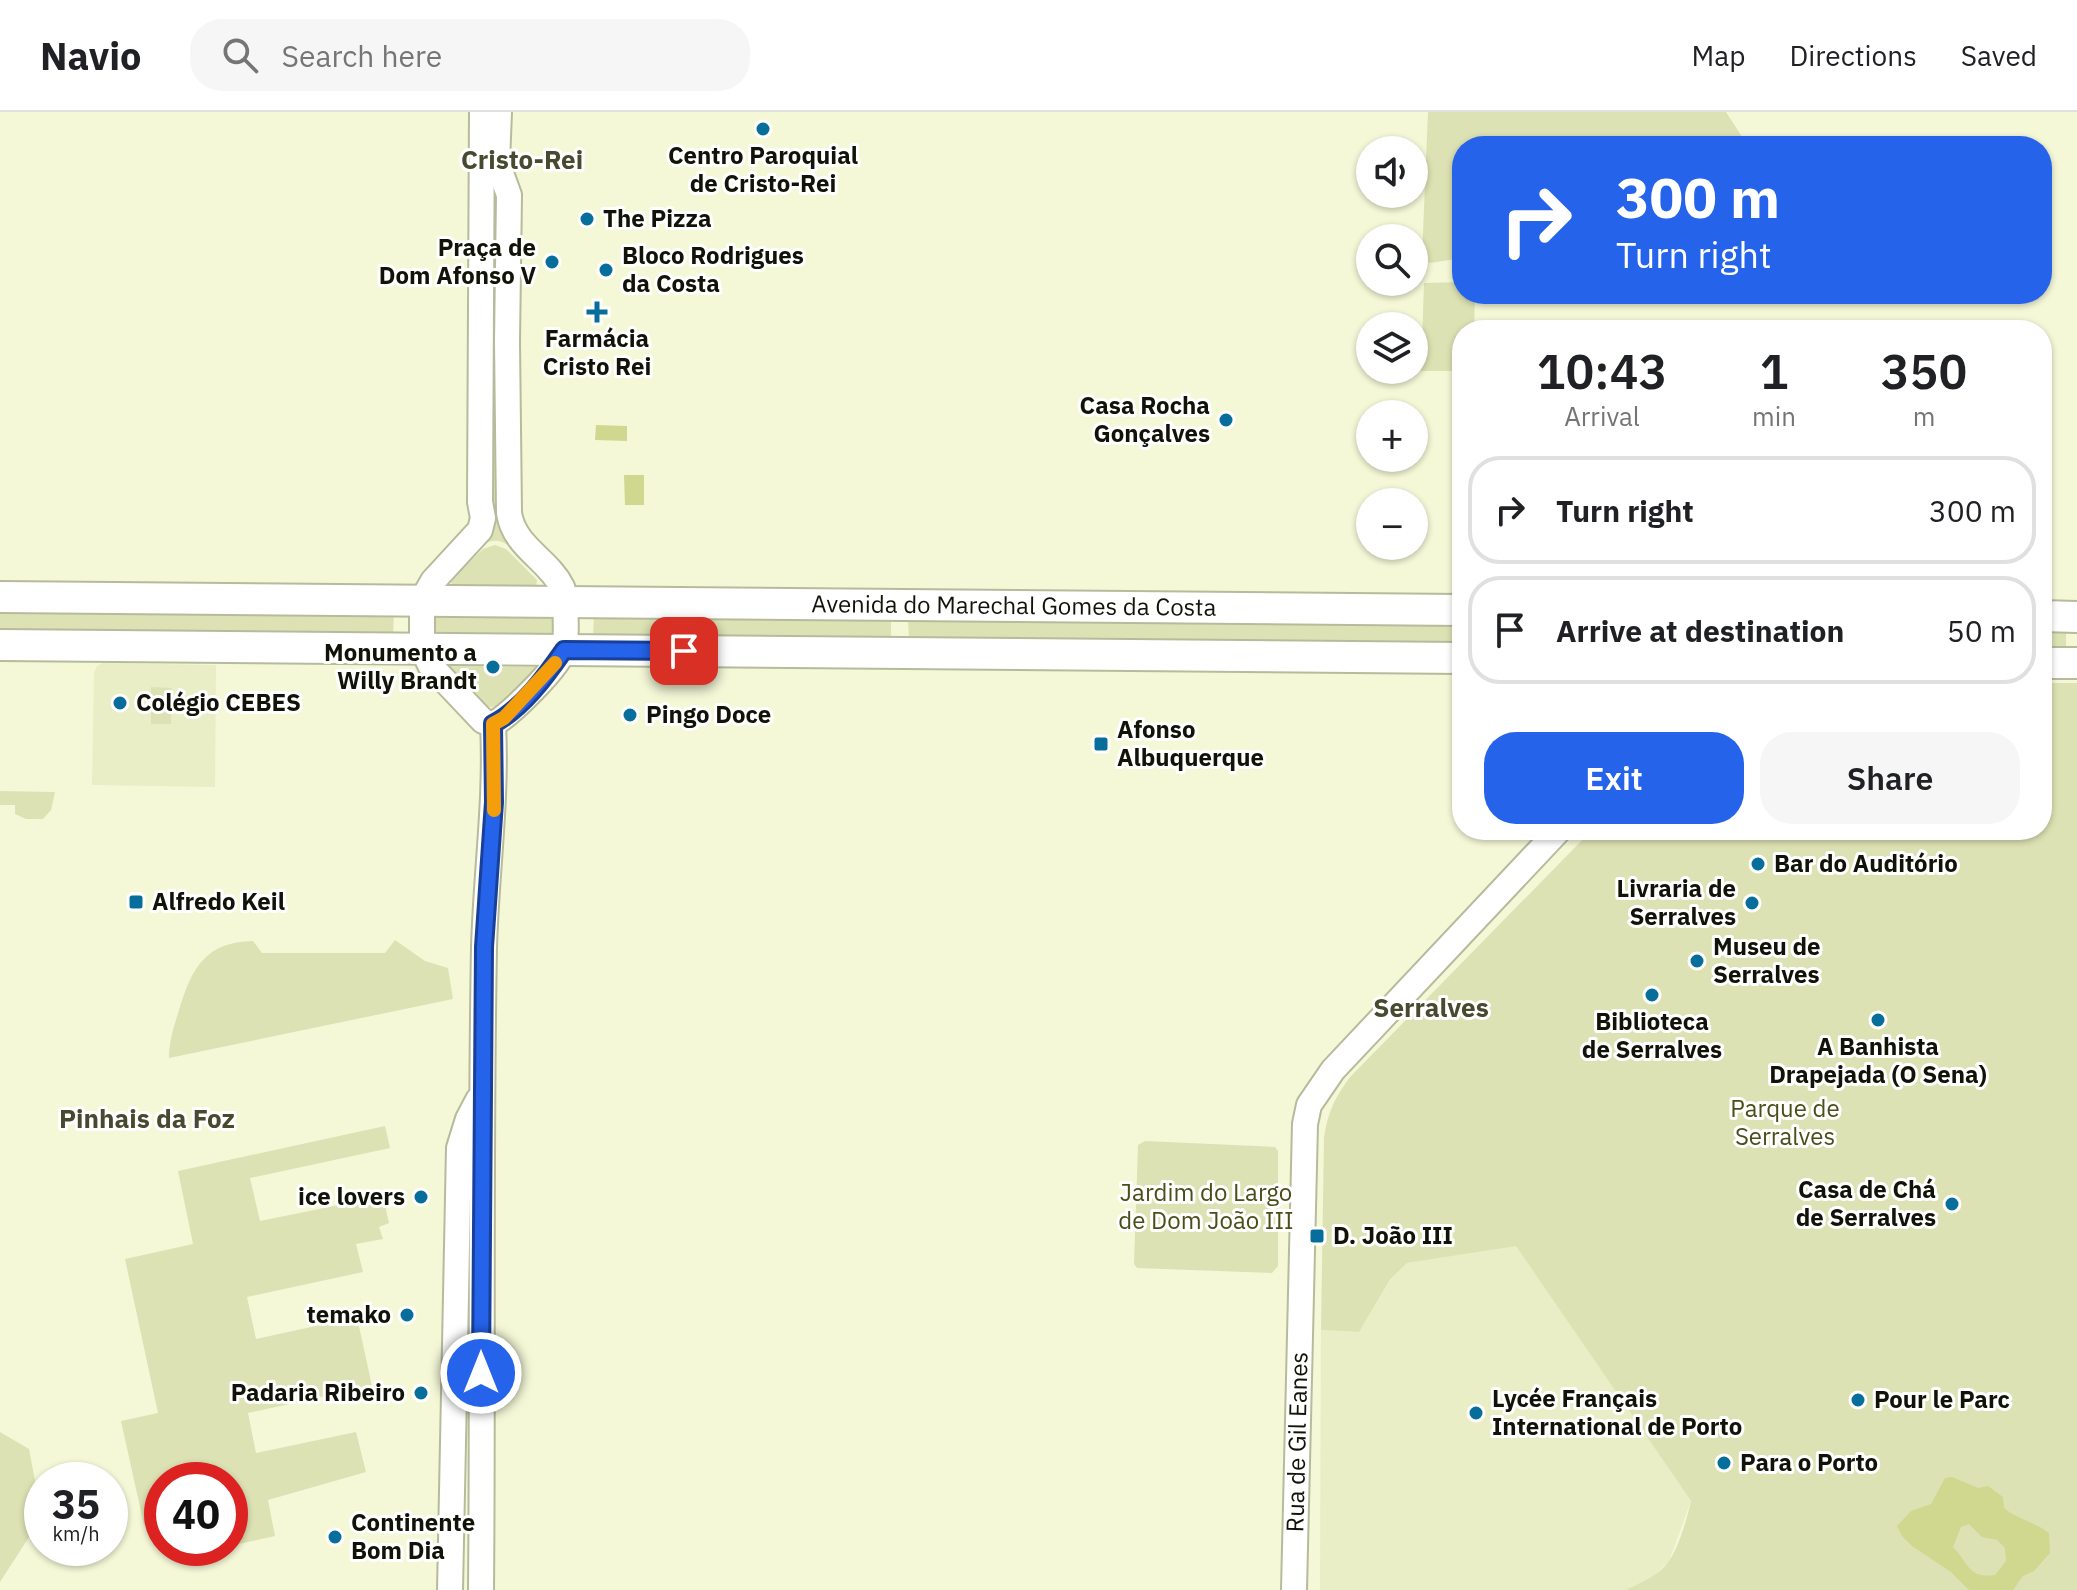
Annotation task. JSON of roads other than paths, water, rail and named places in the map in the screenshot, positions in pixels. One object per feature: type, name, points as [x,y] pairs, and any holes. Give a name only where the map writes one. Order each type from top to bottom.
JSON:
[{"type":"main road","name":"Avenida do Marechal Gomes da Costa","points":[[0,597],[1452,610]]},
{"type":"main road","points":[[2052,616],[2077,617]]},
{"type":"main road","name":"Avenida do Marechal Gomes da Costa","points":[[0,645],[1452,658]]},
{"type":"main road","points":[[2052,663],[2077,663]]},
{"type":"street","points":[[482,112],[480,502],[483,518],[480,530],[433,581],[422,600],[422,648],[435,671],[483,721],[493,724],[504,718],[541,681],[564,650],[561,587],[517,537],[511,524],[507,342],[509,195],[497,162],[499,112]]},
{"type":"street","points":[[480,180],[505,181]]},
{"type":"street","points":[[480,343],[507,342]]},
{"type":"street","points":[[481,1590],[482,1088],[486,910],[494,802],[493,724]]},
{"type":"street","name":"Rua de Gil Eanes","points":[[1294,1590],[1305,1124],[1309,1105],[1333,1070],[1550,840]]},
{"type":"street","points":[[450,1590],[459,1148],[482,1088]]},
{"type":"place","name":"Centro Paroquial de Cristo-Rei","points":[[763,129]]},
{"type":"place","name":"The Pizza","points":[[587,219]]},
{"type":"place","name":"Praça de Dom Afonso V","points":[[552,262]]},
{"type":"place","name":"Bloco Rodrigues da Costa","points":[[606,270]]},
{"type":"place","name":"Farmácia Cristo Rei","points":[[597,312]]},
{"type":"place","name":"Casa Rocha Gonçalves","points":[[1226,420]]},
{"type":"place","name":"Monumento a Willy Brandt","points":[[493,667]]},
{"type":"place","name":"Colégio CEBES","points":[[120,703]]},
{"type":"place","name":"Pingo Doce","points":[[630,715]]},
{"type":"place","name":"Afonso Albuquerque","points":[[1101,744]]},
{"type":"place","name":"Bar do Auditório","points":[[1758,864]]},
{"type":"place","name":"Alfredo Keil","points":[[136,902]]},
{"type":"place","name":"Livraria de Serralves","points":[[1752,903]]},
{"type":"place","name":"Museu de Serralves","points":[[1697,961]]},
{"type":"place","name":"Biblioteca de Serralves","points":[[1652,995]]},
{"type":"place","name":"A Banhista Drapejada (O Sena)","points":[[1878,1020]]},
{"type":"place","name":"ice lovers","points":[[421,1197]]},
{"type":"place","name":"Casa de Chá de Serralves","points":[[1952,1204]]},
{"type":"place","name":"D. João III","points":[[1317,1236]]},
{"type":"place","name":"temako","points":[[407,1315]]},
{"type":"place","name":"Padaria Ribeiro","points":[[421,1393]]},
{"type":"place","name":"Pour le Parc","points":[[1858,1400]]},
{"type":"place","name":"Lycée Français International de Porto","points":[[1476,1413]]},
{"type":"place","name":"Para o Porto","points":[[1724,1463]]},
{"type":"place","name":"Continente Bom Dia","points":[[335,1537]]},
{"type":"district","name":"Cristo-Rei","points":[[522,160]]},
{"type":"district","name":"Serralves","points":[[1431,1008]]},
{"type":"district","name":"Pinhais da Foz","points":[[147,1119]]},
{"type":"park label","name":"Parque de Serralves","points":[[1785,1123]]},
{"type":"park label","name":"Jardim do Largo de Dom João III","points":[[1206,1207]]}]
